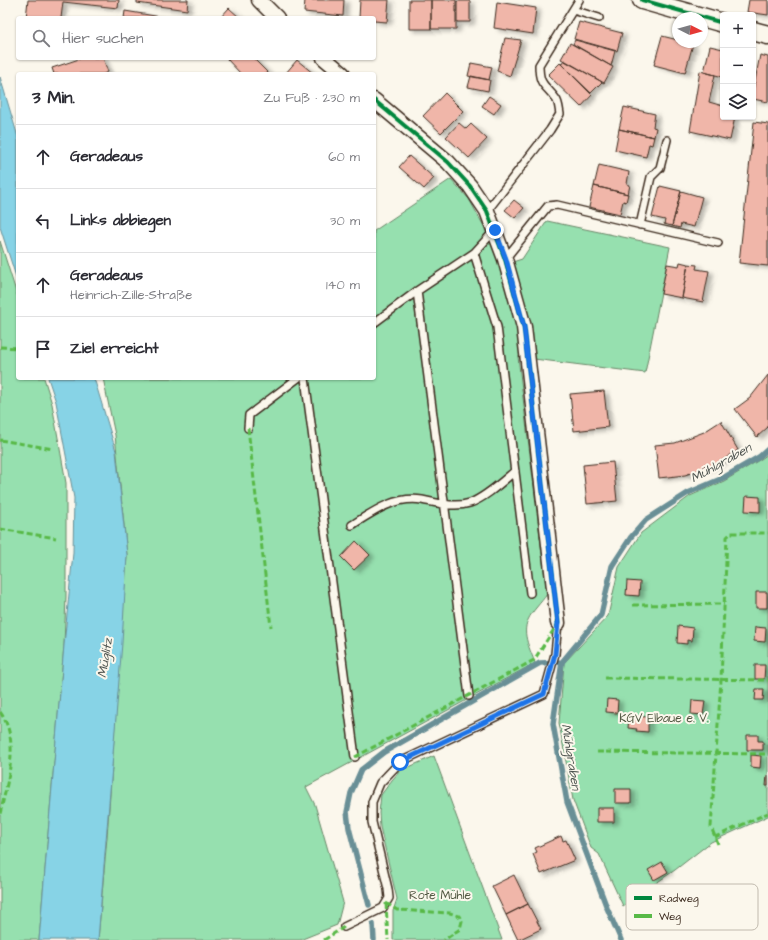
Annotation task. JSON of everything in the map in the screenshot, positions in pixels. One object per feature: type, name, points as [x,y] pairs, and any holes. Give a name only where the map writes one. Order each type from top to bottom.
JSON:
[{"type":"street","points":[[259,0],[275,16]]},
{"type":"street","points":[[642,0],[720,22]]},
{"type":"street","points":[[756,32],[768,35]]},
{"type":"street","points":[[326,60],[341,72]]},
{"type":"street","points":[[376,102],[448,162],[470,186],[487,211],[506,259],[524,327],[558,623]]},
{"type":"lane","points":[[487,211],[550,130],[560,114],[557,100],[543,86],[539,76],[538,65],[579,0]]},
{"type":"lane","points":[[573,10],[599,18]]},
{"type":"lane","points":[[640,225],[651,177],[660,168],[667,140]]},
{"type":"lane","points":[[506,259],[548,206],[557,205],[718,243]]},
{"type":"lane","points":[[376,321],[474,253],[495,230]]},
{"type":"lane","points":[[474,253],[497,327],[530,593]]},
{"type":"lane","points":[[417,291],[469,696]]},
{"type":"lane","points":[[248,428],[249,415],[295,380]]},
{"type":"lane","points":[[305,380],[355,757]]},
{"type":"lane","points":[[352,525],[374,511],[404,500],[421,500],[456,506],[471,503],[490,491],[515,471]]},
{"type":"lane","points":[[344,927],[384,908],[389,898],[372,822],[372,802],[380,783],[400,762],[544,694],[555,654],[558,623]]},
{"type":"green space","points":[[451,179],[469,199],[486,230],[500,266],[522,259],[547,221],[670,247],[645,373],[518,357],[547,594],[532,613],[526,625],[527,642],[535,663],[306,787],[315,805],[343,902],[337,925],[300,940],[98,940],[107,837],[127,555],[115,435],[103,380],[376,380],[376,230]]},
{"type":"green space","points":[[0,241],[16,292],[16,380],[45,380],[52,404],[66,483],[66,597],[64,645],[39,940],[0,940]]},
{"type":"green space","name":"KGV Elbaue e. V.","points":[[768,454],[768,816],[711,842],[655,884],[626,884],[626,904],[623,906],[599,854],[591,848],[573,800],[559,723],[564,663],[608,616],[619,567],[641,533],[690,496],[724,481]]},
{"type":"green space","name":"Rote Mühle","points":[[434,756],[502,940],[393,940],[393,911],[397,899],[380,827],[379,813],[381,795],[400,771]]},
{"type":"water","points":[[0,77],[16,130],[16,277],[0,227]]},
{"type":"water","name":"Müglitz","points":[[49,380],[95,380],[116,451],[127,555],[122,643],[98,940],[39,940],[73,553],[74,498],[56,402]]},
{"type":"building","points":[[28,0],[119,0],[118,8],[63,2],[61,16],[26,16]]},
{"type":"building","points":[[137,0],[188,0],[187,10],[137,3]]},
{"type":"building","points":[[305,0],[344,0],[343,16],[304,12]]},
{"type":"building","points":[[360,0],[389,0],[387,22],[376,21],[376,16],[359,16]]},
{"type":"building","points":[[409,0],[431,0],[431,29],[409,29]]},
{"type":"building","points":[[431,0],[456,0],[456,29],[431,29]]},
{"type":"building","points":[[749,0],[768,0],[768,15],[756,13],[756,12],[747,12]]},
{"type":"building","points":[[457,1],[470,1],[470,22],[457,22]]},
{"type":"building","points":[[497,2],[536,8],[533,34],[494,28]]},
{"type":"building","points":[[229,8],[238,16],[222,16]]},
{"type":"building","points":[[125,11],[155,16],[124,16]]},
{"type":"building","points":[[579,22],[622,33],[617,51],[574,39]]},
{"type":"building","points":[[662,36],[672,38],[672,48],[692,48],[685,73],[654,65]]},
{"type":"building","points":[[505,38],[521,40],[510,76],[497,71]]},
{"type":"building","points":[[575,40],[615,51],[611,66],[573,44]]},
{"type":"building","points":[[570,43],[613,67],[604,83],[561,59]]},
{"type":"building","points":[[710,46],[720,48],[720,76],[704,72]]},
{"type":"building","points":[[760,55],[768,57],[768,102],[756,100],[756,76]]},
{"type":"building","points":[[76,60],[104,60],[108,72],[53,72],[52,68]]},
{"type":"building","points":[[228,60],[255,60],[267,72],[239,72]]},
{"type":"building","points":[[297,60],[312,72],[287,72]]},
{"type":"building","points":[[564,60],[602,82],[591,93],[561,64]]},
{"type":"building","points":[[471,63],[492,67],[489,80],[468,76]]},
{"type":"building","points":[[560,63],[592,95],[581,107],[548,75]]},
{"type":"building","points":[[700,71],[715,75],[709,102],[720,105],[720,120],[734,120],[730,140],[690,131]]},
{"type":"building","points":[[471,76],[490,80],[488,91],[468,87]]},
{"type":"building","points":[[445,93],[463,111],[441,133],[423,116]]},
{"type":"building","points":[[489,96],[501,104],[494,114],[482,106]]},
{"type":"building","points":[[624,107],[655,114],[653,127],[656,128],[654,137],[619,129]]},
{"type":"building","points":[[754,122],[768,124],[768,266],[739,263]]},
{"type":"building","points":[[459,123],[466,129],[471,124],[487,139],[469,158],[446,137]]},
{"type":"building","points":[[619,129],[654,137],[652,145],[649,144],[646,157],[615,150]]},
{"type":"building","points":[[409,156],[434,178],[424,189],[399,167]]},
{"type":"building","points":[[599,165],[629,172],[627,184],[630,185],[628,194],[594,186]]},
{"type":"building","points":[[594,186],[628,194],[626,202],[623,201],[620,214],[589,207]]},
{"type":"building","points":[[660,186],[681,191],[672,226],[664,224],[665,220],[652,217]]},
{"type":"building","points":[[681,191],[702,197],[694,227],[681,224],[680,228],[672,226]]},
{"type":"building","points":[[514,200],[524,208],[515,218],[505,210]]},
{"type":"building","points":[[680,262],[688,264],[682,298],[661,294],[667,264],[679,266]]},
{"type":"building","points":[[688,264],[697,265],[696,269],[709,271],[703,302],[682,298]]},
{"type":"building","points":[[768,375],[768,427],[757,437],[735,409],[750,398]]},
{"type":"building","points":[[604,391],[608,427],[574,431],[570,394]]},
{"type":"building","points":[[721,421],[738,450],[717,464],[685,475],[659,478],[655,445],[675,443],[704,432]]},
{"type":"building","points":[[613,462],[617,501],[587,504],[583,465]]},
{"type":"building","points":[[746,496],[760,497],[760,512],[745,511]]},
{"type":"building","points":[[356,541],[370,555],[354,570],[341,557]]},
{"type":"building","points":[[627,581],[640,582],[639,596],[626,595]]},
{"type":"building","points":[[756,592],[767,592],[767,608],[756,608]]},
{"type":"building","points":[[678,626],[693,628],[692,641],[687,640],[687,644],[677,643]]},
{"type":"building","points":[[755,627],[766,628],[765,642],[754,641]]},
{"type":"building","points":[[755,665],[765,665],[764,679],[755,679]]},
{"type":"building","points":[[756,689],[764,689],[763,700],[755,700]]},
{"type":"building","points":[[607,699],[618,700],[617,713],[606,712]]},
{"type":"building","points":[[692,700],[705,701],[703,715],[691,714]]},
{"type":"building","points":[[629,716],[648,717],[648,732],[636,731],[637,729],[628,728]]},
{"type":"building","points":[[747,735],[758,735],[758,741],[763,741],[763,750],[747,750]]},
{"type":"building","points":[[751,755],[761,756],[760,768],[751,767]]},
{"type":"building","points":[[767,775],[768,786],[766,786]]},
{"type":"building","points":[[615,789],[631,789],[631,803],[615,803]]},
{"type":"building","points":[[597,808],[614,808],[614,822],[597,822]]},
{"type":"building","points":[[561,836],[563,841],[566,840],[575,860],[541,874],[533,854],[537,852],[535,848]]},
{"type":"building","points":[[662,862],[668,872],[654,880],[648,870]]},
{"type":"building","points":[[514,875],[528,904],[506,915],[492,886]]},
{"type":"building","points":[[528,904],[541,929],[518,940],[506,915]]},
{"type":"waterway","name":"Mühlgraben","points":[[621,940],[607,908],[567,802],[553,724],[562,662],[601,615],[612,566],[631,537],[646,520],[688,493],[723,478],[759,457],[768,449]]},
{"type":"waterway","points":[[369,905],[349,828],[347,812],[351,793],[361,770],[384,752],[540,663],[562,662]]},
{"type":"waterway","points":[[373,924],[374,940]]},
{"type":"marked path","points":[[0,347],[16,348]]},
{"type":"marked path","points":[[248,428],[271,627]]},
{"type":"marked path","points":[[0,440],[53,449]]},
{"type":"marked path","points":[[0,529],[56,538]]},
{"type":"marked path","points":[[718,844],[711,827],[721,680],[727,537],[731,533],[768,533]]},
{"type":"marked path","points":[[633,605],[724,604]]},
{"type":"marked path","points":[[355,757],[534,660],[558,623]]},
{"type":"marked path","points":[[605,678],[768,680]]},
{"type":"marked path","points":[[0,712],[10,735],[11,748],[9,775],[0,814]]},
{"type":"marked path","points":[[597,752],[768,754]]},
{"type":"marked path","points":[[715,837],[768,813]]},
{"type":"marked path","points":[[386,903],[397,910],[450,913],[459,916],[462,921],[460,929],[444,940]]},
{"type":"marked path","points":[[386,903],[388,940]]},
{"type":"marked path","points":[[324,940],[344,927]]},
{"type":"cycle path","points":[[642,0],[720,22]]},
{"type":"cycle path","points":[[376,102],[448,162],[470,186],[487,211],[505,259],[524,327],[558,623]]},
{"type":"route","points":[[400,762],[544,694],[555,654],[558,623],[524,327],[506,259],[495,230]]}]
